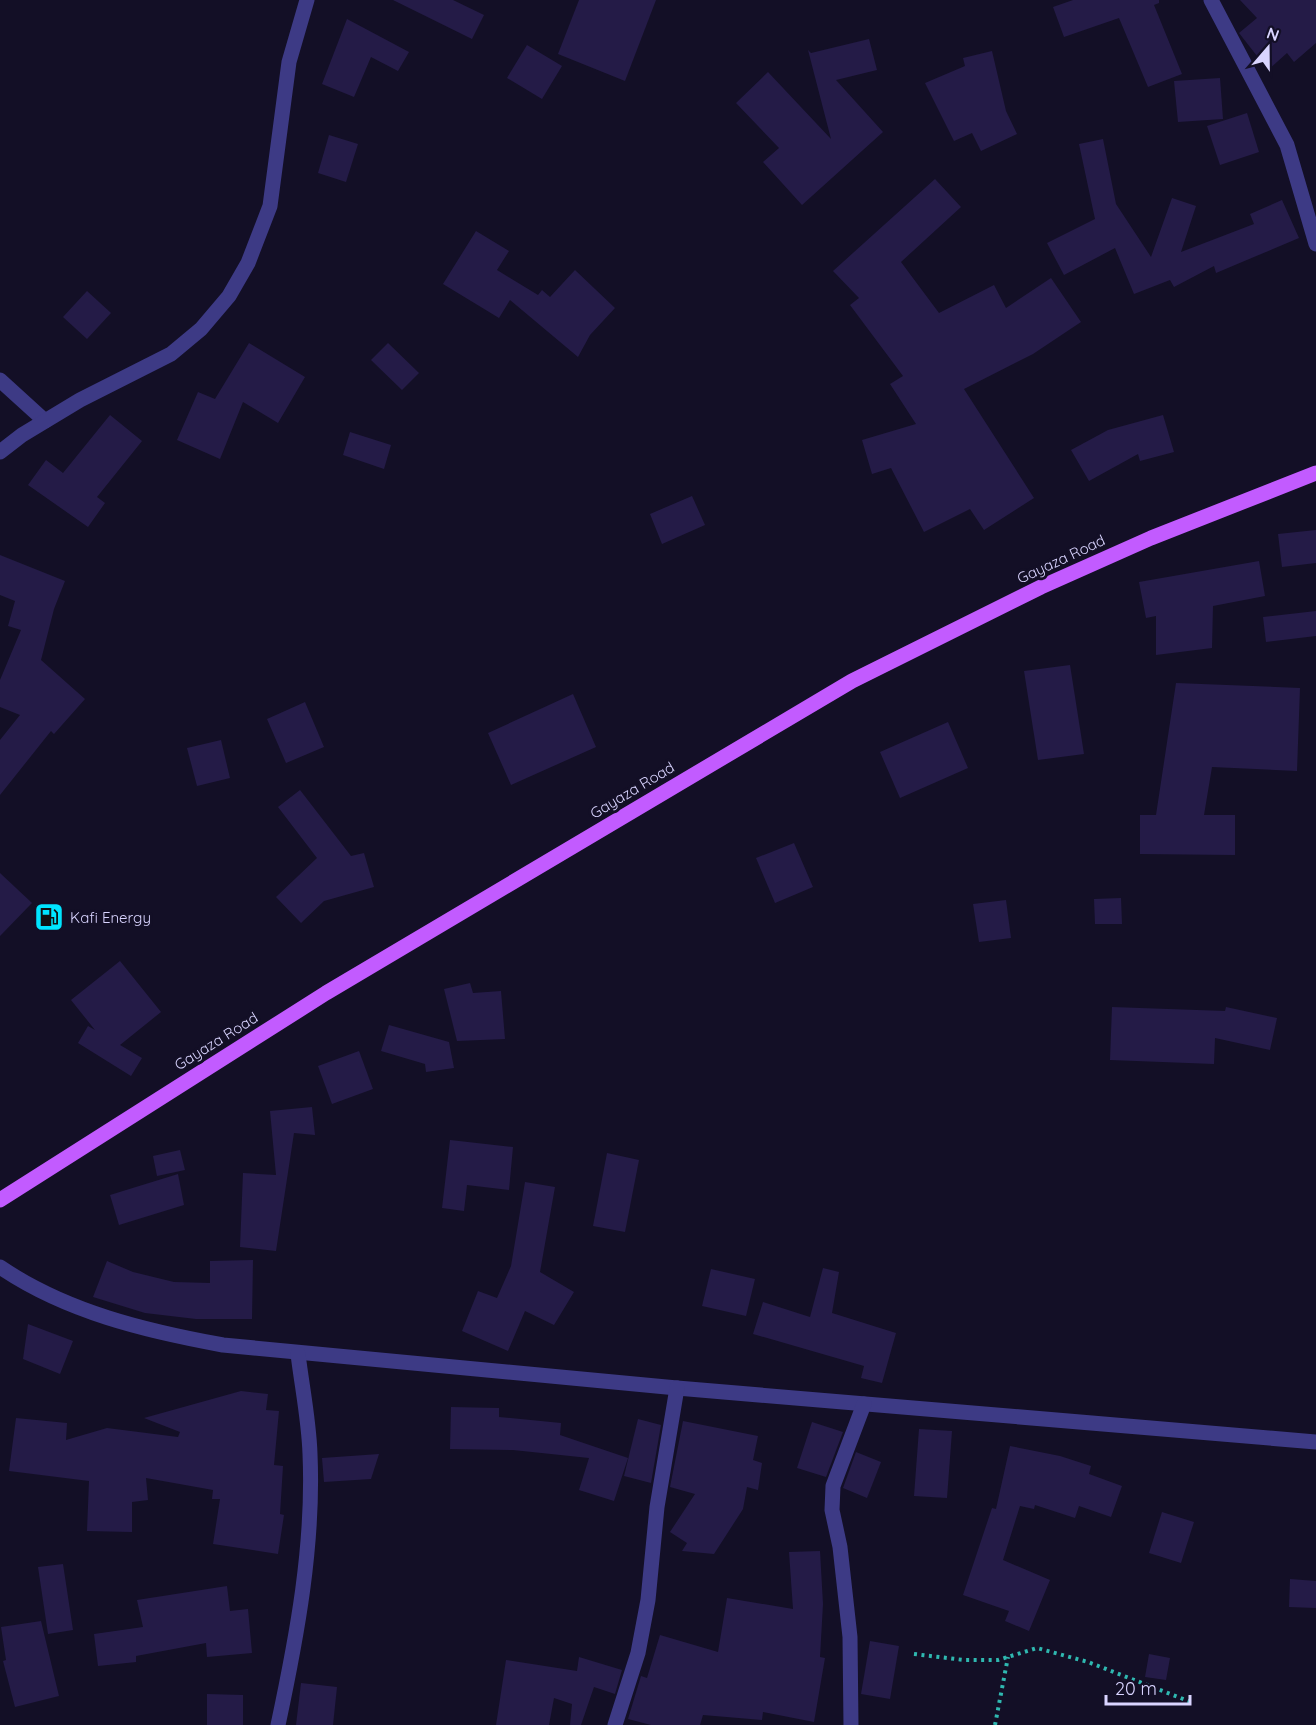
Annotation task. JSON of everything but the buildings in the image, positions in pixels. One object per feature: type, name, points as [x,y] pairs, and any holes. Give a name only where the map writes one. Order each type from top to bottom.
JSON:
[{"type":"main road","name":"Gayaza Road","points":[[0,1200],[326,993],[852,681],[1052,582],[1151,538],[1316,473]]},
{"type":"street","points":[[0,452],[80,400],[171,354],[201,329],[229,296],[248,263],[270,206],[289,62],[307,0]]},
{"type":"street","points":[[1211,0],[1287,145],[1316,244]]},
{"type":"street","points":[[0,380],[45,421]]},
{"type":"street","points":[[0,1267],[45,1293],[152,1332],[223,1346],[677,1388],[1316,1442]]},
{"type":"street","points":[[278,1725],[295,1644],[308,1546],[310,1453],[298,1354]]},
{"type":"street","points":[[615,1725],[638,1653],[648,1600],[657,1507],[677,1388]]},
{"type":"street","points":[[851,1725],[850,1637],[840,1547],[832,1510],[833,1486],[864,1404]]},
{"type":"path","points":[[914,1654],[964,1660],[998,1660],[1037,1648],[1088,1662],[1191,1702]]},
{"type":"path","points":[[995,1725],[1008,1656]]},
{"type":"place","name":"Kafi Energy","points":[[49,917]]}]
